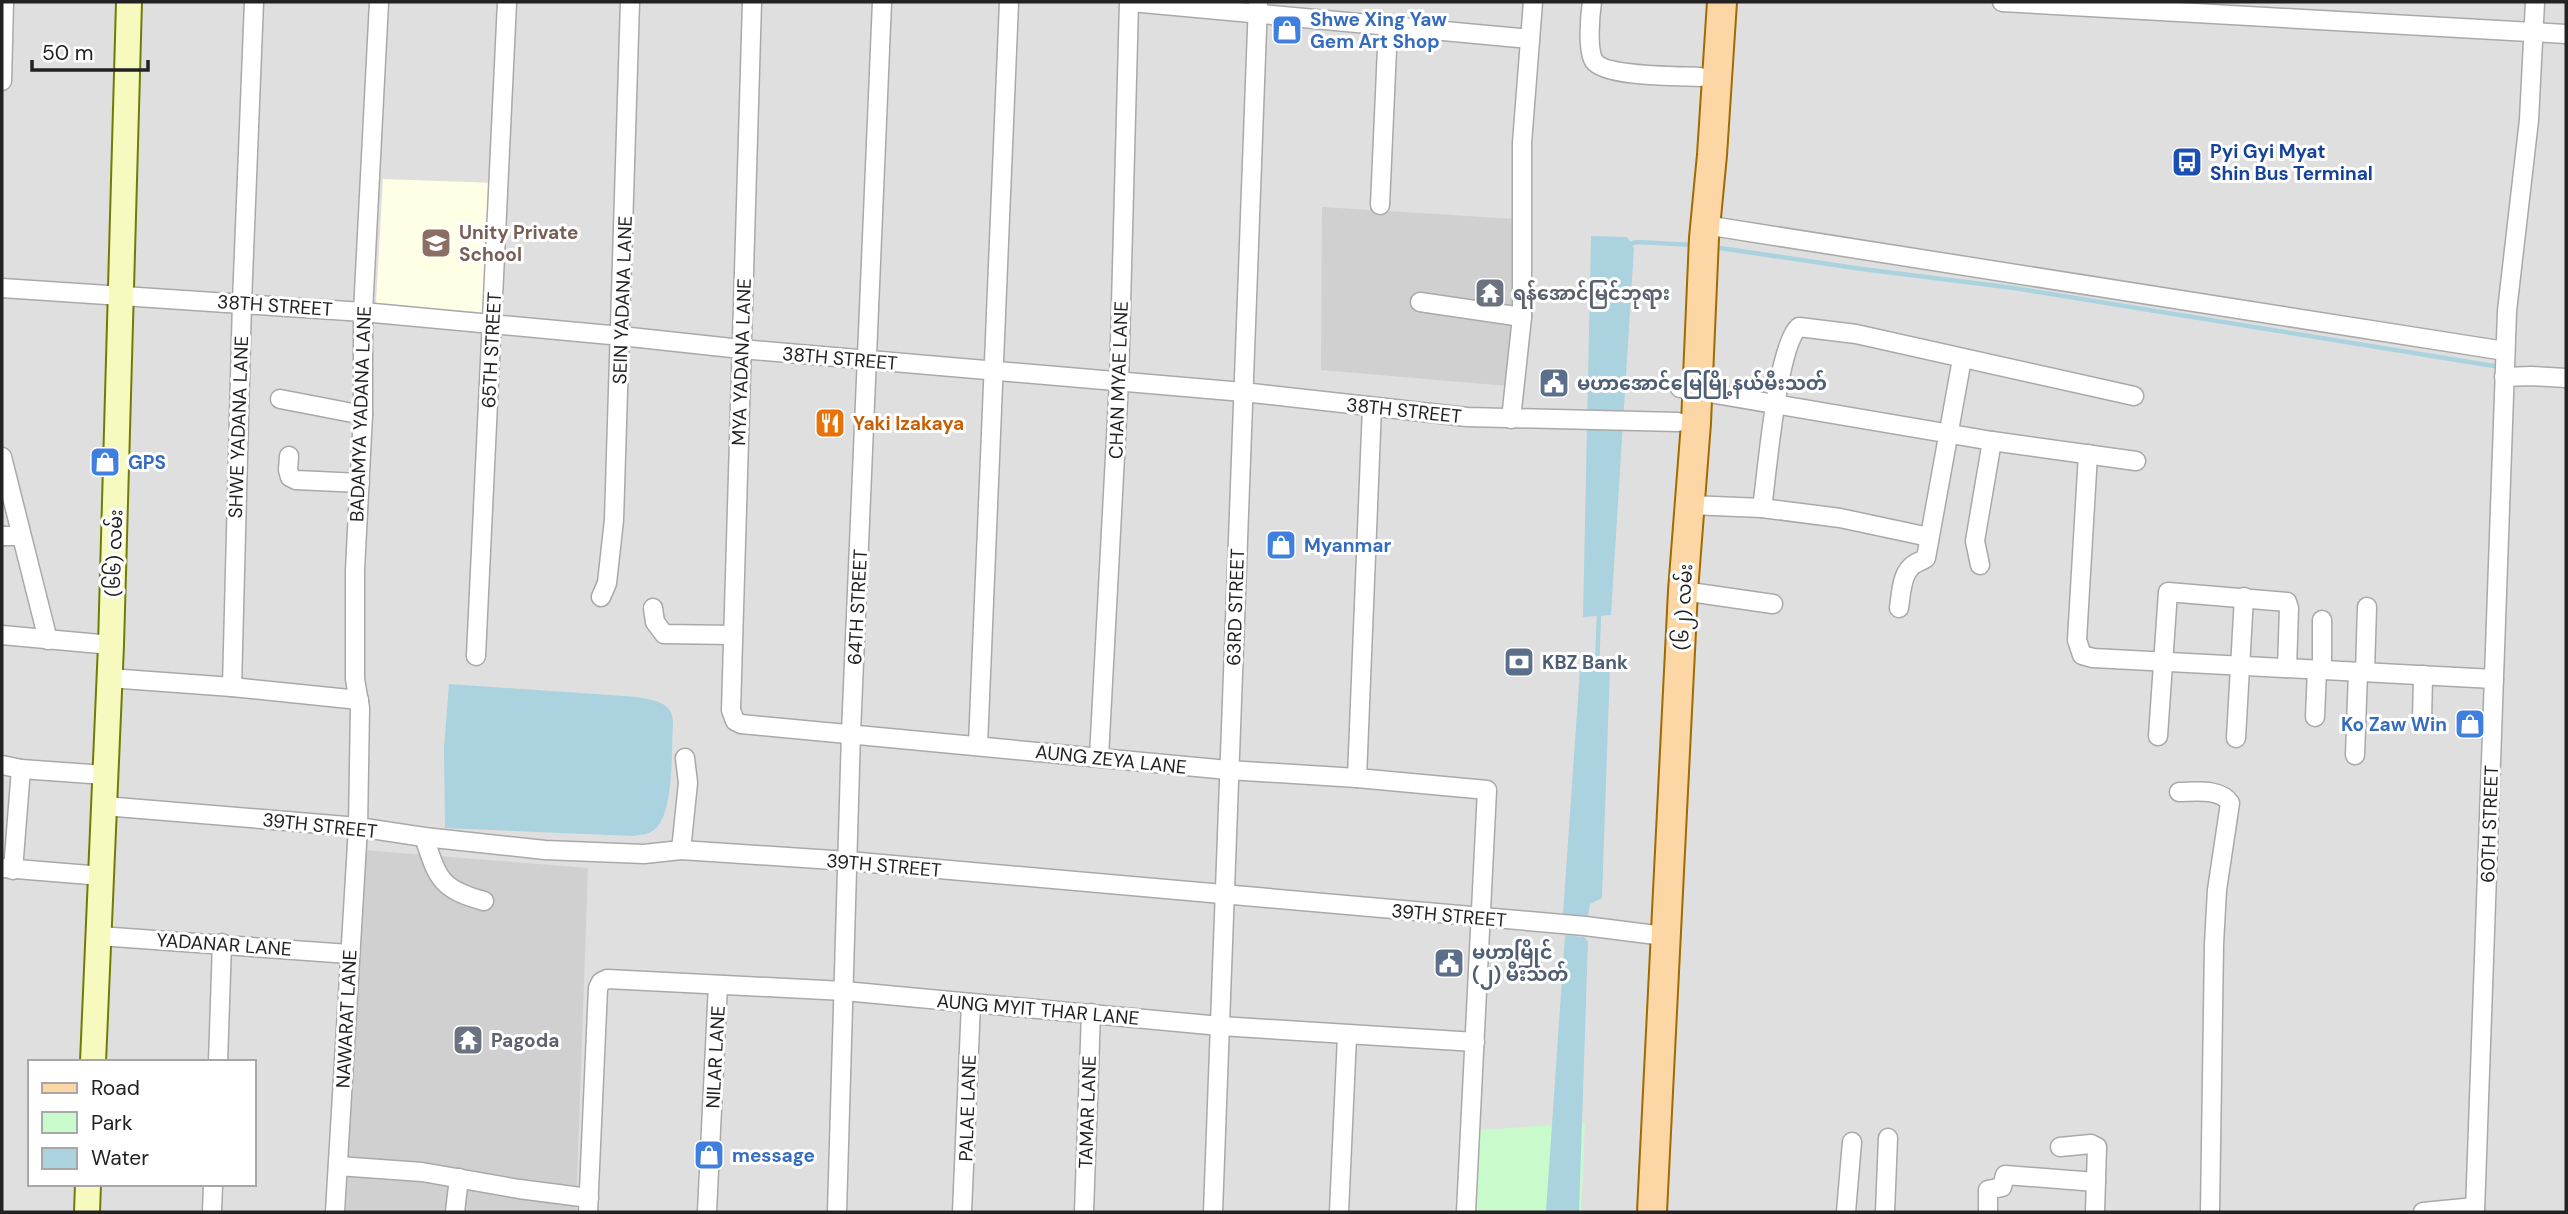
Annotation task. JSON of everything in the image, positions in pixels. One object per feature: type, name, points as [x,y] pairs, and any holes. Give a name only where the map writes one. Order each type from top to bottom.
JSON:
[{"type":"main road","name":"(၆၂) လမ်း","points":[[1635,1212],[1680,689],[1683,591],[1690,505],[1688,389],[1698,240],[1700,77],[1704,2]]},
{"type":"main road","name":"(၆၂) လမ်း","points":[[1698,240],[1713,142],[1722,2]]},
{"type":"main road","name":"(၆၂) လမ်း","points":[[1652,1212],[1657,935],[1678,422],[1688,389]]},
{"type":"street","points":[[2,81],[4,2]]},
{"type":"street","name":"(၆၆) လမ်း","points":[[93,1060],[111,645],[129,2]]},
{"type":"street","name":"SHWE YADANA LANE","points":[[232,687],[242,302],[254,2]]},
{"type":"street","name":"BADAMYA YADANA LANE","points":[[358,827],[359,700],[355,679],[354,632],[363,415],[363,312],[379,2]]},
{"type":"street","name":"65TH STREET","points":[[476,656],[507,2]]},
{"type":"street","name":"SEIN YADANA LANE","points":[[601,597],[607,583],[614,520],[630,2]]},
{"type":"street","name":"MYA YADANA LANE","points":[[736,721],[731,710],[752,2]]},
{"type":"street","name":"64TH STREET","points":[[837,1212],[851,733],[882,2]]},
{"type":"street","points":[[978,745],[1009,2]]},
{"type":"street","points":[[1130,2],[1258,8],[1388,26],[1530,39]]},
{"type":"street","name":"CHAN MYAE LANE","points":[[1099,757],[1119,381],[1130,2]]},
{"type":"street","points":[[1511,419],[1522,317],[1522,143],[1534,2]]},
{"type":"street","points":[[1592,2],[1590,51],[1594,62],[1602,67],[1639,73],[1700,77]]},
{"type":"street","points":[[2002,2],[2566,34]]},
{"type":"street","name":"60TH STREET","points":[[2475,1209],[2504,365],[2507,311],[2528,132],[2535,2]]},
{"type":"street","name":"63RD STREET","points":[[1213,1212],[1258,8]]},
{"type":"street","points":[[1380,205],[1388,26]]},
{"type":"street","points":[[1698,240],[2504,365],[2531,376],[2566,378]]},
{"type":"street","name":"38TH STREET","points":[[2,288],[363,312],[1511,419],[1678,422]]},
{"type":"street","points":[[1420,302],[1522,317]]},
{"type":"street","points":[[1762,508],[1776,403],[1789,338],[1799,327],[1856,334],[2134,396]]},
{"type":"street","points":[[1899,608],[1905,575],[1912,565],[1925,560],[1962,359]]},
{"type":"street","points":[[1688,389],[1992,441],[2136,461]]},
{"type":"street","points":[[280,399],[363,415]]},
{"type":"street","points":[[1357,778],[1373,407]]},
{"type":"street","points":[[1980,565],[1975,541],[1992,441]]},
{"type":"street","points":[[2088,454],[2077,640],[2082,655],[2165,663],[2494,679]]},
{"type":"street","points":[[289,456],[290,477],[296,480],[360,483]]},
{"type":"street","points":[[2,457],[48,640]]},
{"type":"street","points":[[1690,505],[1762,508],[1840,518],[1929,537]]},
{"type":"street","points":[[2,536],[21,536]]},
{"type":"street","points":[[1683,591],[1773,604]]},
{"type":"street","points":[[2158,736],[2168,592],[2283,601],[2288,605],[2287,668]]},
{"type":"street","points":[[2236,738],[2244,597]]},
{"type":"street","points":[[2355,755],[2367,607]]},
{"type":"street","points":[[653,608],[655,622],[664,634],[733,635]]},
{"type":"street","points":[[2315,718],[2322,620]]},
{"type":"street","points":[[2,635],[111,645]]},
{"type":"street","points":[[2422,722],[2423,675]]},
{"type":"street","points":[[109,678],[359,700]]},
{"type":"street","name":"AUNG ZEYA LANE","points":[[736,721],[741,724],[1228,771],[1357,778],[1487,790],[1480,919]]},
{"type":"street","points":[[681,850],[688,783],[685,758]]},
{"type":"street","points":[[2,765],[21,769],[105,775]]},
{"type":"street","points":[[21,769],[7,869],[102,876]]},
{"type":"street","points":[[2179,792],[2223,795],[2231,803],[2217,890],[2214,944],[2210,1212]]},
{"type":"street","name":"39TH STREET","points":[[104,806],[358,827],[545,850],[644,854],[681,850],[848,861],[1480,919],[1585,926],[1657,935]]},
{"type":"street","name":"NAWARAT LANE","points":[[335,1212],[358,827]]},
{"type":"street","points":[[424,837],[433,864],[447,886],[459,894],[484,901]]},
{"type":"street","points":[[1466,1212],[1480,919]]},
{"type":"street","name":"YADANAR LANE","points":[[99,936],[349,954]]},
{"type":"street","points":[[218,1060],[222,943]]},
{"type":"street","name":"AUNG MYIT THAR LANE","points":[[589,1205],[598,988],[601,982],[607,979],[844,990],[1220,1027],[1475,1042]]},
{"type":"street","name":"NILAR LANE","points":[[707,1212],[718,985]]},
{"type":"street","name":"PALAE LANE","points":[[962,1212],[971,1003]]},
{"type":"street","name":"TAMAR LANE","points":[[1084,1212],[1091,1013]]},
{"type":"street","points":[[1339,1212],[1347,1036]]},
{"type":"street","points":[[1885,1212],[1888,1138]]},
{"type":"street","points":[[1846,1212],[1852,1142]]},
{"type":"street","points":[[2060,1147],[2091,1144],[2097,1147],[2095,1212]]},
{"type":"street","points":[[338,1166],[422,1172],[546,1194],[589,1205]]},
{"type":"street","points":[[1988,1212],[1988,1191],[2002,1187],[2005,1175],[2096,1182]]},
{"type":"street","points":[[455,1212],[459,1178]]},
{"type":"street","points":[[87,1212],[88,1186]]},
{"type":"street","points":[[212,1212],[214,1186]]},
{"type":"street","points":[[544,1212],[546,1194]]},
{"type":"street","points":[[2423,1212],[2475,1209]]},
{"type":"shaded area","points":[[2,2],[2566,2],[2566,1212],[2,1212]]},
{"type":"shaded area","name":"Unity Private School","points":[[383,179],[496,183],[488,313],[376,303]]},
{"type":"shaded area","points":[[1322,207],[1516,219],[1508,386],[1321,370]]},
{"type":"shaded area","name":"Pagoda","points":[[363,850],[588,868],[576,1212],[346,1212]]},
{"type":"green space","points":[[1585,1123],[1581,1212],[1476,1212],[1480,1130]]},
{"type":"water","points":[[1591,236],[1627,237],[1634,248],[1611,615],[1583,617]]},
{"type":"water","points":[[1586,662],[1604,662],[1610,667],[1602,898],[1590,904],[1588,916],[1563,914],[1580,669]]},
{"type":"water","points":[[449,684],[638,697],[667,707],[673,724],[672,764],[669,796],[661,822],[652,831],[633,836],[445,828],[444,748]]},
{"type":"water","points":[[1565,935],[1584,937],[1588,942],[1579,1212],[1546,1212]]},
{"type":"waterway","points":[[1626,245],[1637,242],[1694,245]]},
{"type":"waterway","points":[[1713,247],[2014,288],[2500,367]]},
{"type":"waterway","points":[[1597,667],[1599,613]]},
{"type":"place","name":"Shwe Xing Yaw Gem Art Shop","points":[[1287,30]]},
{"type":"place","name":"Pyi Gyi Myat Shin Bus Terminal","points":[[2187,162]]},
{"type":"place","name":"Unity Private School","points":[[436,243]]},
{"type":"place","name":"ရန်အောင်မြင်ဘုရား","points":[[1490,293]]},
{"type":"place","name":"မဟာအောင်မြေမြို့နယ်မီးသတ်","points":[[1554,383]]},
{"type":"place","name":"Yaki Izakaya","points":[[830,423]]},
{"type":"place","name":"GPS","points":[[105,462]]},
{"type":"place","name":"Myanmar","points":[[1281,545]]},
{"type":"place","name":"KBZ Bank","points":[[1519,662]]},
{"type":"place","name":"Ko Zaw Win","points":[[2470,724]]},
{"type":"place","name":"မဟာမြိုင် (၂) မီးသတ်","points":[[1449,963]]},
{"type":"place","name":"Pagoda","points":[[468,1040]]},
{"type":"place","name":"message","points":[[709,1155]]}]
